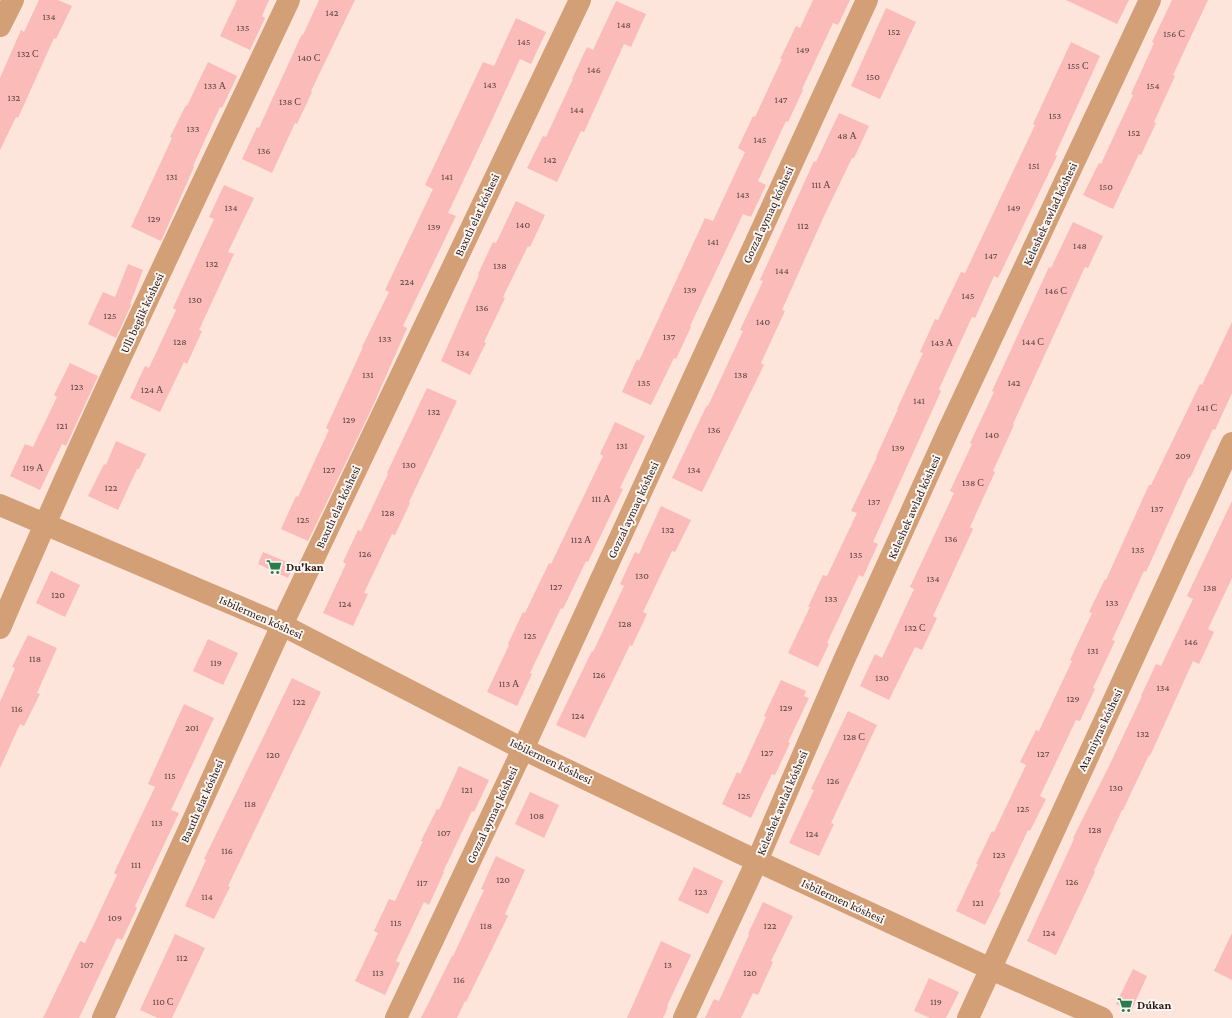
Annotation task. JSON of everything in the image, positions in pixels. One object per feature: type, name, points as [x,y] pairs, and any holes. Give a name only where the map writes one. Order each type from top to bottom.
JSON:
[{"type":"street","points":[[0,26],[13,0]]},
{"type":"street","name":"Ullı beglik kóshesi","points":[[0,628],[45,524],[163,266],[289,0]]},
{"type":"street","name":"Baxıtlı elat kóshesi","points":[[103,1018],[282,625],[580,0]]},
{"type":"street","name":"Gozzal aymaq kóshesi","points":[[396,1018],[524,749],[867,0]]},
{"type":"street","name":"Keleshek awlad kóshesi","points":[[684,1018],[757,861],[844,660],[929,474],[1150,0]]},
{"type":"street","name":"Ata miyras kóshesi","points":[[968,1018],[1232,443]]},
{"type":"street","name":"Isbilermen kóshesi","points":[[0,505],[282,625],[524,749],[757,861],[991,969],[1102,1018]]},
{"type":"building","points":[[39,0],[58,0],[72,6],[56,39],[54,38],[18,118],[16,117],[0,150],[0,78],[21,30],[24,32]]},
{"type":"building","points":[[237,0],[269,0],[262,16],[265,18],[250,50],[220,36]]},
{"type":"building","points":[[319,0],[355,0],[311,91],[312,92],[297,124],[295,123],[272,173],[242,159],[257,127],[259,128]]},
{"type":"building","points":[[813,0],[850,0],[838,25],[833,23],[788,122],[786,121],[758,181],[766,185],[751,217],[743,214],[676,359],[674,358],[651,405],[622,392],[637,359],[639,361],[705,218],[713,221],[745,152],[738,148],[753,116],[755,117],[796,26],[800,28]]},
{"type":"building","points":[[1066,0],[1129,0],[1117,24]]},
{"type":"building","points":[[1172,0],[1208,0],[1173,75],[1175,76],[1154,122],[1156,123],[1141,155],[1139,154],[1113,209],[1083,195],[1099,163],[1101,164],[1133,95],[1131,94],[1154,43],[1152,42]]},
{"type":"building","points":[[616,1],[646,14],[631,47],[624,44],[584,132],[581,131],[557,182],[527,168],[543,136],[546,137],[587,47],[593,50]]},
{"type":"building","points":[[886,8],[916,22],[880,99],[851,86]]},
{"type":"building","points":[[516,18],[546,32],[531,64],[520,59],[448,213],[456,216],[403,326],[407,328],[371,410],[308,541],[281,529],[296,496],[298,497],[329,430],[326,428],[362,347],[389,292],[385,290],[433,189],[425,185],[483,62],[494,66]]},
{"type":"building","points":[[1071,42],[1100,56],[1055,155],[1057,156],[998,278],[994,276],[975,318],[972,317],[939,389],[941,391],[873,542],[878,544],[863,577],[859,575],[827,643],[829,644],[818,667],[788,653],[810,607],[808,607],[823,575],[827,576],[857,513],[851,511],[877,457],[923,353],[920,352],[935,319],[938,320],[961,272],[965,273],[1035,125],[1033,124]]},
{"type":"building","points":[[208,62],[237,76],[222,108],[220,107],[161,241],[131,227],[172,138],[170,137]]},
{"type":"building","points":[[839,113],[869,126],[824,216],[782,310],[785,311],[761,363],[764,365],[702,492],[672,478],[743,331],[740,330],[763,281],[760,280],[814,161],[816,162]]},
{"type":"building","points":[[224,185],[254,198],[228,252],[234,254],[199,330],[202,331],[187,364],[184,362],[160,412],[130,398],[145,366],[149,368],[176,310],[173,308],[214,219],[209,217]]},
{"type":"building","points":[[516,201],[545,215],[530,247],[528,246],[503,297],[505,298],[484,342],[486,343],[470,375],[441,361],[493,242],[496,243]]},
{"type":"building","points":[[1073,222],[1103,236],[1088,268],[1085,267],[1013,424],[1014,425],[993,471],[995,472],[970,527],[973,529],[933,616],[937,618],[922,650],[915,647],[889,700],[860,686],[875,654],[882,658],[914,589],[910,587],[954,493],[950,491],[972,444],[970,443],[994,392],[992,391],[1049,267],[1051,268]]},
{"type":"building","points":[[128,264],[143,270],[130,304],[131,305],[116,338],[88,324],[103,292],[115,297]]},
{"type":"building","points":[[1232,322],[1232,393],[1215,430],[1213,429],[1190,478],[1189,477],[1146,572],[1144,571],[1112,640],[1115,641],[1093,688],[1095,689],[1080,721],[1076,720],[1040,796],[1046,799],[1030,831],[1028,830],[999,892],[1001,893],[985,925],[956,911],[978,864],[976,864],[992,831],[994,832],[1026,765],[1020,762],[1036,730],[1039,731],[1072,661],[1070,660],[1092,613],[1089,612],[1105,579],[1106,580],[1149,485],[1151,485],[1200,384],[1202,385]]},
{"type":"building","points":[[70,363],[98,376],[66,446],[62,444],[40,490],[10,476],[25,444],[33,447],[57,397],[54,395]]},
{"type":"building","points":[[427,388],[457,401],[395,535],[392,534],[364,593],[368,594],[353,626],[323,613],[346,564],[343,562],[358,530],[361,531]]},
{"type":"building","points":[[615,422],[645,436],[620,488],[623,489],[588,562],[586,561],[563,609],[561,608],[530,673],[532,674],[517,706],[487,692],[523,612],[525,613],[549,563],[551,564],[603,456],[600,454]]},
{"type":"building","points":[[116,441],[146,454],[139,469],[137,469],[118,510],[88,496],[104,464],[106,465]]},
{"type":"building","points":[[1232,501],[1232,578],[1208,629],[1214,632],[1199,664],[1193,661],[1150,756],[1149,755],[1122,810],[1056,955],[1027,941],[1074,839],[1073,838],[1110,764],[1156,664],[1161,666],[1193,599],[1187,596]]},
{"type":"building","points":[[661,506],[691,520],[675,552],[672,551],[643,612],[647,614],[632,646],[630,645],[585,738],[556,725],[624,586],[620,584],[635,552],[639,554]]},
{"type":"building","points":[[263,552],[294,565],[288,578],[258,564]]},
{"type":"building","points":[[51,571],[80,585],[65,617],[36,603]]},
{"type":"building","points":[[28,635],[57,648],[37,693],[40,694],[24,726],[20,724],[0,768],[0,702],[15,668],[12,667]]},
{"type":"building","points":[[208,639],[238,653],[223,685],[193,671]]},
{"type":"building","points":[[292,678],[321,692],[228,886],[230,887],[214,919],[185,906],[206,860],[204,859]]},
{"type":"building","points":[[781,680],[806,691],[804,696],[809,698],[788,742],[790,743],[775,775],[772,774],[751,818],[722,804],[737,772],[740,774]]},
{"type":"building","points":[[184,704],[214,718],[171,810],[179,813],[135,906],[137,908],[122,940],[117,938],[79,1018],[43,1018],[80,941],[85,943],[117,875],[114,873],[155,787],[148,784]]},
{"type":"building","points":[[848,711],[877,725],[831,823],[834,824],[819,856],[789,843],[814,790],[811,789]]},
{"type":"building","points":[[459,766],[489,780],[474,812],[472,811],[429,905],[424,902],[396,961],[400,963],[385,995],[355,981],[378,933],[374,931],[389,899],[395,901],[423,841],[421,841],[437,809],[439,810]]},
{"type":"building","points":[[530,792],[559,805],[544,838],[515,824]]},
{"type":"building","points":[[496,856],[525,870],[505,914],[508,916],[457,1018],[421,1018],[453,956],[484,890],[481,889]]},
{"type":"building","points":[[694,867],[723,881],[708,914],[678,900]]},
{"type":"building","points":[[763,902],[793,916],[771,961],[773,962],[758,995],[753,993],[741,1018],[705,1018],[714,999],[719,1001]]},
{"type":"building","points":[[1232,933],[1232,980],[1214,971]]},
{"type":"building","points":[[175,934],[205,948],[172,1018],[158,1018],[140,1010]]},
{"type":"building","points":[[661,941],[691,955],[667,1006],[668,1007],[663,1018],[627,1018]]},
{"type":"building","points":[[1133,969],[1147,976],[1131,1011],[1116,1004]]},
{"type":"building","points":[[929,978],[959,992],[946,1018],[930,1018],[914,1011]]},
{"type":"place","name":"Du'kan","points":[[274,567]]},
{"type":"place","name":"Dúkan","points":[[1125,1005]]}]
